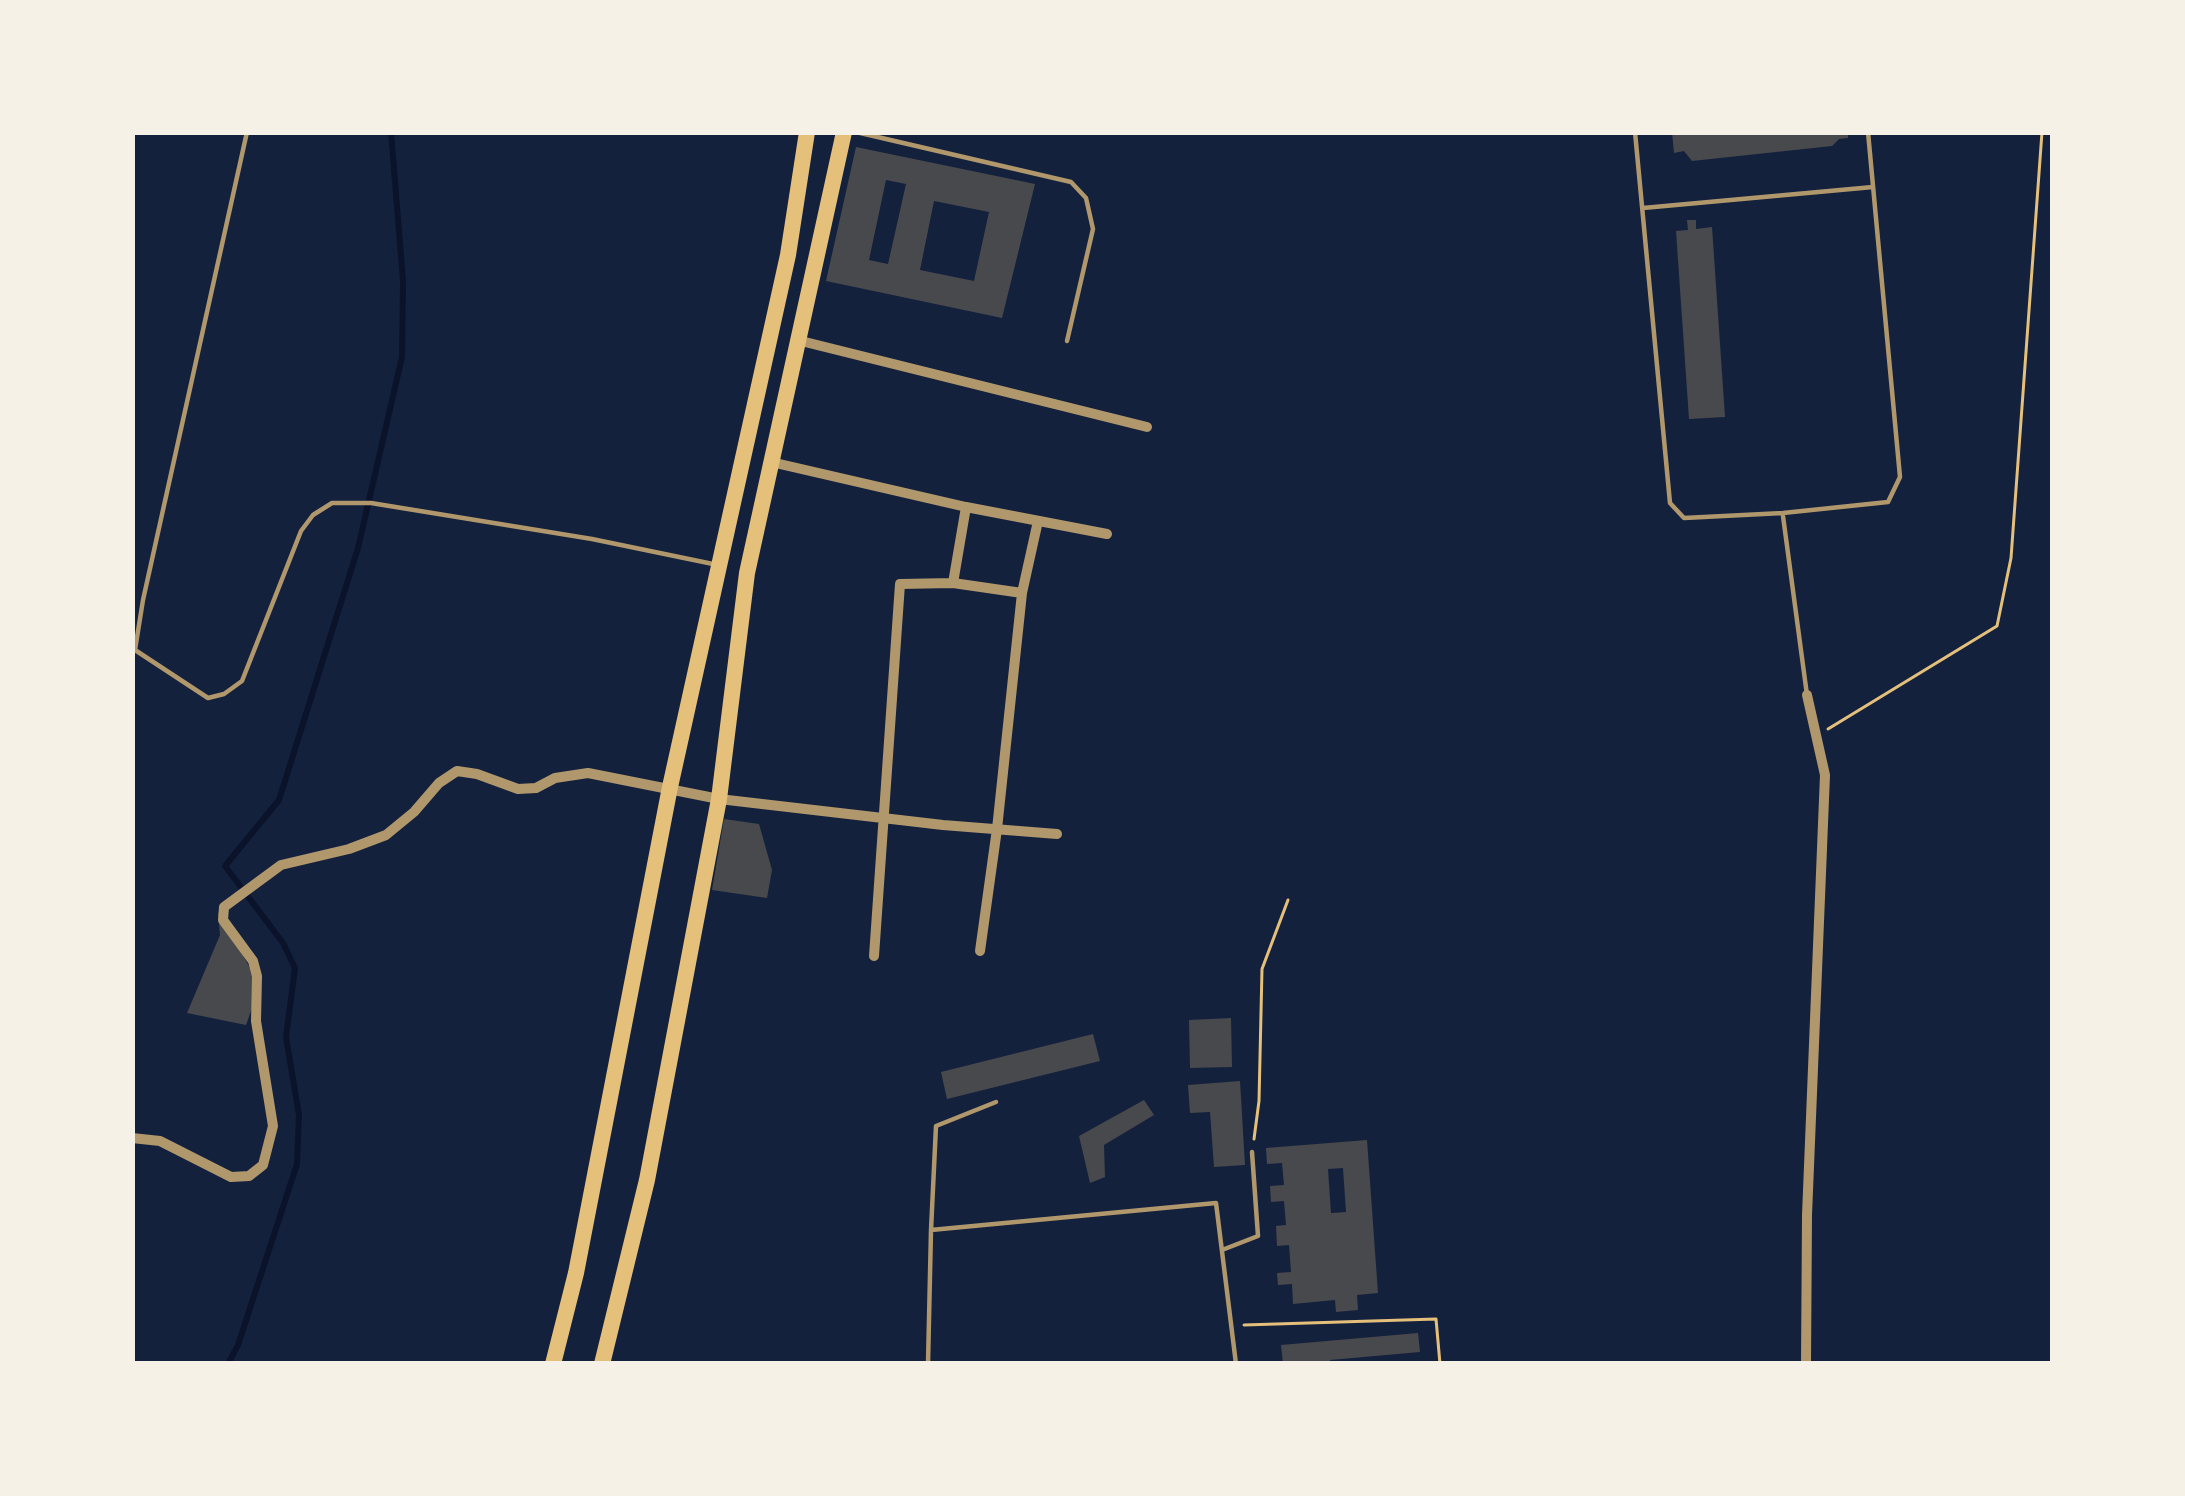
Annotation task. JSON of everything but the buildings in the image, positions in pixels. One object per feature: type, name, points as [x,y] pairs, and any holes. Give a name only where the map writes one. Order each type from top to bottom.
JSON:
[{"type":"main road","points":[[553,1364],[576,1273],[670,787],[788,255],[807,132]]},
{"type":"main road","points":[[602,1364],[647,1180],[718,799],[747,573],[844,132]]},
{"type":"street","points":[[797,340],[1147,427]]},
{"type":"street","points":[[771,463],[1107,534]]},
{"type":"street","points":[[953,584],[966,507]]},
{"type":"street","points":[[980,951],[1022,593],[1039,521]]},
{"type":"street","points":[[874,956],[900,584],[953,584],[1022,593]]},
{"type":"street","points":[[1806,1364],[1807,1215],[1825,775],[1808,694]]},
{"type":"street","points":[[132,1138],[160,1142],[231,1177],[249,1176],[263,1165],[273,1126],[256,1021],[257,976],[253,962],[223,920],[224,907],[280,865],[386,835],[457,771],[518,789],[588,773],[718,799],[1057,834]]},
{"type":"lane","points":[[248,132],[135,650],[208,698],[224,694],[242,680],[302,531],[313,515],[332,503],[371,503],[592,539],[747,573]]},
{"type":"lane","points":[[856,132],[1071,182],[1086,199],[1093,229],[1067,341]]},
{"type":"lane","points":[[1635,132],[1670,503],[1684,518],[1783,514],[1888,502],[1900,477],[1868,132]]},
{"type":"lane","points":[[1642,208],[1873,187]]},
{"type":"lane","points":[[1783,514],[1808,694]]},
{"type":"lane","points":[[132,598],[143,600]]},
{"type":"lane","points":[[928,1364],[936,1126],[996,1102]]},
{"type":"lane","points":[[1222,1250],[1258,1237],[1252,1152]]},
{"type":"lane","points":[[931,1230],[1216,1203],[1236,1364]]},
{"type":"path","points":[[1816,736],[1997,626],[2012,558],[2042,132]]},
{"type":"path","points":[[1252,1152],[1259,1101],[1262,969],[1288,899]]},
{"type":"path","points":[[1231,1325],[1436,1319],[1440,1364]]},
{"type":"waterway","points":[[228,1364],[297,1164],[299,1115],[286,1037],[295,968],[283,943],[225,866],[279,800],[358,548],[402,357],[403,281],[391,132]]}]
